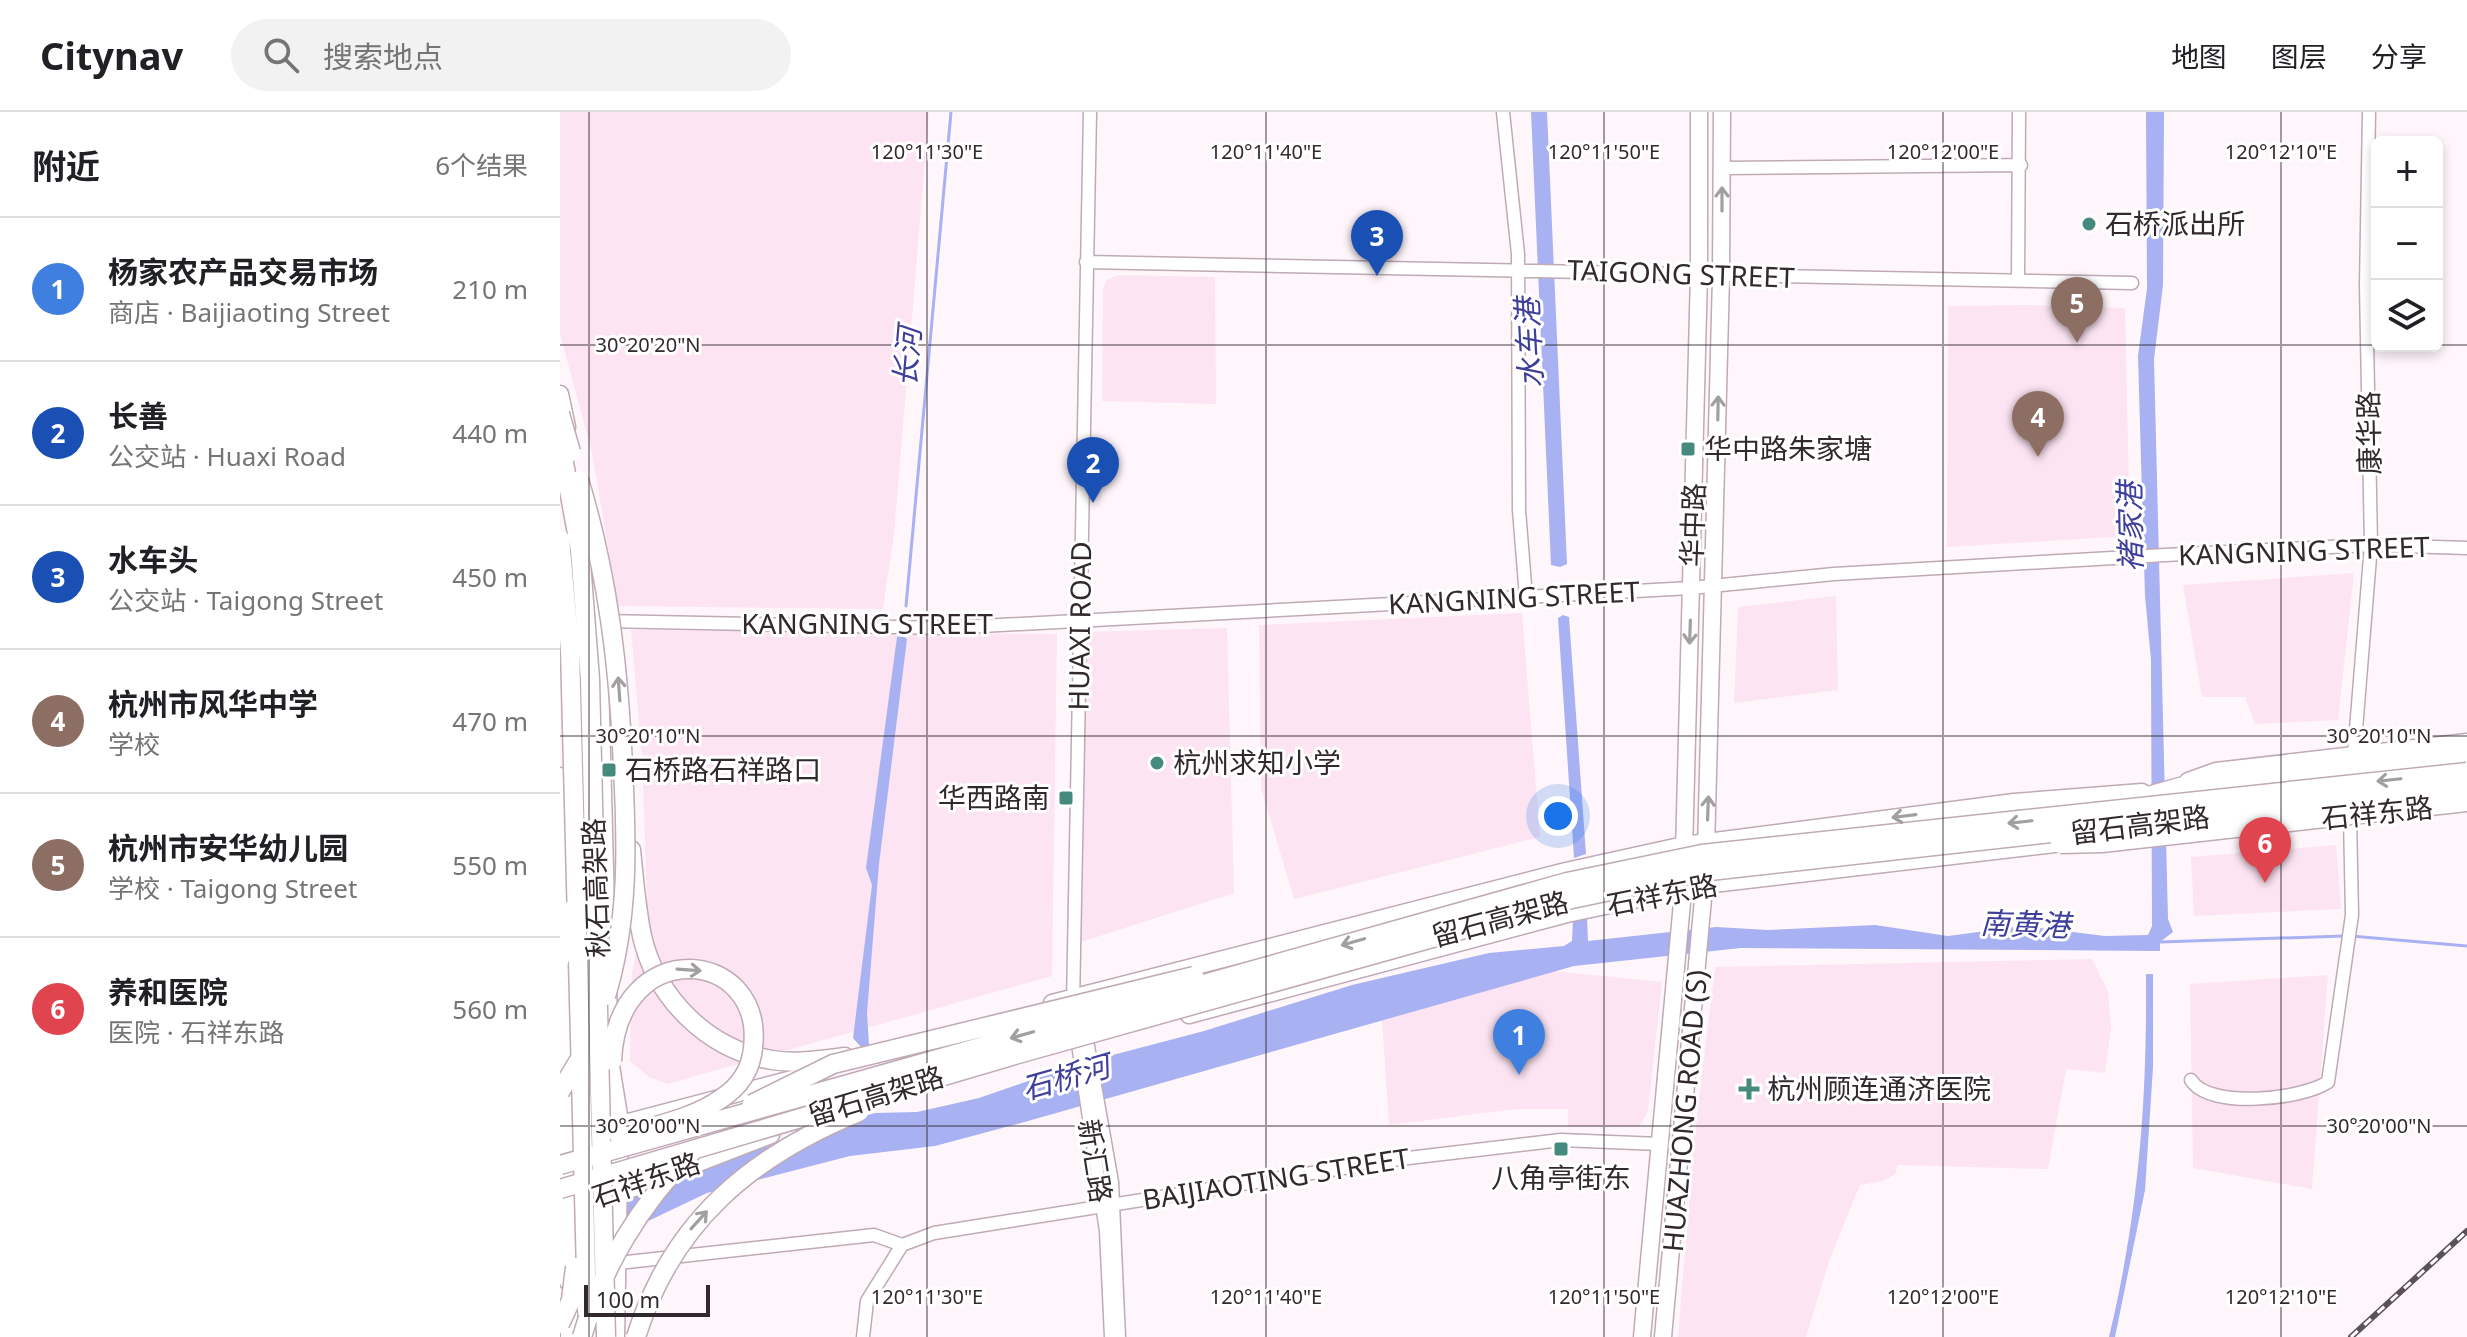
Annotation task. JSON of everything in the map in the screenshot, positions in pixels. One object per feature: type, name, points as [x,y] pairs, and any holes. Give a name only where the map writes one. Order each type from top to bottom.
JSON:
[{"type":"highway","points":[[560,414],[596,539],[612,622],[625,795],[642,936],[653,968],[672,1002],[715,1038],[761,1057],[811,1061],[868,1054]]},
{"type":"highway","name":"秋石高架路","points":[[560,441],[580,550],[590,679],[613,1233],[606,1337]]},
{"type":"highway","name":"秋石高架路","points":[[560,539],[570,650],[573,825]]},
{"type":"highway","points":[[2074,816],[2187,785],[2467,754]]},
{"type":"highway","name":"留石高架路","points":[[560,1165],[1567,882],[1702,854],[2467,772]]},
{"type":"highway","name":"留石高架路","points":[[563,1202],[646,1164],[1018,1054],[1572,899],[1701,872],[2467,787]]},
{"type":"highway","points":[[560,1092],[597,1022],[619,952],[625,901],[625,795]]},
{"type":"highway","points":[[1929,849],[2102,843],[2467,802]]},
{"type":"highway","points":[[560,959],[569,902],[573,825]]},
{"type":"highway","points":[[573,825],[585,1337]]},
{"type":"highway","points":[[585,1337],[598,1292],[634,1223],[666,1179],[700,1143],[760,1099],[812,1072],[868,1054],[1149,984],[1313,953]]},
{"type":"highway","points":[[563,1144],[589,1145],[603,1141],[617,1137],[689,1115],[731,1092],[748,1068],[754,1041],[752,1018],[738,991],[704,971],[674,969],[646,982],[626,1002],[613,1041],[611,1094],[612,1134],[613,1147],[613,1233]]},
{"type":"highway","points":[[636,1337],[651,1293],[673,1253],[703,1214],[760,1163],[829,1124],[1018,1054]]},
{"type":"highway","points":[[560,1324],[574,1287],[582,1168]]},
{"type":"main road","name":"华中路","points":[[1684,890],[1699,274],[1699,112]]},
{"type":"main road","name":"华中路","points":[[1705,885],[1721,277],[1722,112]]},
{"type":"main road","points":[[560,394],[585,533],[600,677],[610,1060],[620,1121],[621,1195],[613,1233],[618,1263],[616,1337]]},
{"type":"main road","name":"石祥东路","points":[[563,1144],[620,1121],[871,1060],[1073,996],[1566,871],[1684,845],[2014,802],[2148,792],[2216,771],[2467,742]]},
{"type":"main road","points":[[560,776],[563,1202],[568,1239],[569,1337]]},
{"type":"main road","name":"石祥东路","points":[[563,1202],[621,1195],[769,1135],[1567,914],[1705,885],[2467,802]]},
{"type":"main road","name":"HUAZHONG ROAD (S)","points":[[1663,1337],[1705,885]]},
{"type":"main road","name":"HUAZHONG ROAD (S)","points":[[1642,1337],[1684,890]]},
{"type":"street","name":"HUAXI ROAD","points":[[1073,996],[1090,112]]},
{"type":"street","points":[[1503,112],[1518,270],[1519,510],[1526,597]]},
{"type":"street","points":[[2018,280],[2019,112]]},
{"type":"street","name":"康华路","points":[[2354,754],[2371,545],[2366,286],[2369,112]]},
{"type":"street","points":[[1722,168],[2021,165]]},
{"type":"street","name":"TAIGONG STREET","points":[[1086,262],[2132,283]]},
{"type":"street","name":"KANGNING STREET","points":[[560,620],[945,628],[1691,588],[1834,574],[2165,555],[2371,545],[2467,548]]},
{"type":"street","points":[[2191,1080],[2208,1092],[2270,1099],[2317,1090],[2328,1082],[2352,915],[2350,817]]},
{"type":"street","name":"新汇路","points":[[1073,996],[1108,1204],[1119,1337]]},
{"type":"street","name":"BAIJIAOTING STREET","points":[[902,1245],[934,1233],[1400,1159],[1546,1142],[1660,1144]]},
{"type":"street","name":"新汇路","points":[[1108,1204],[1111,1337]]},
{"type":"street","points":[[618,1263],[874,1235],[902,1245],[867,1301],[863,1337]]},
{"type":"shaded area","points":[[560,112],[929,112],[894,534],[883,609],[618,606],[592,453],[560,334]]},
{"type":"shaded area","points":[[1118,275],[1215,277],[1216,404],[1102,401],[1103,289],[1107,280]]},
{"type":"shaded area","points":[[1948,306],[2125,308],[2130,536],[1947,547]]},
{"type":"shaded area","points":[[2354,573],[2338,720],[2255,724],[2245,697],[2202,697],[2183,585]]},
{"type":"shaded area","points":[[1836,596],[1838,690],[1734,703],[1738,607]]},
{"type":"shaded area","points":[[1522,613],[1540,837],[1294,899],[1261,788],[1259,625]]},
{"type":"shaded area","name":"杭州求知小学","points":[[1227,628],[1234,893],[1081,942],[1084,632]]},
{"type":"shaded area","points":[[631,630],[1057,634],[1052,976],[667,1084],[649,1077],[630,1061],[632,973],[647,898],[642,755]]},
{"type":"shaded area","points":[[2336,845],[2341,909],[2194,916],[2191,857]]},
{"type":"shaded area","points":[[2092,959],[2108,992],[2111,1027],[2105,1073],[2066,1069],[2048,1169],[1898,1165],[1895,1174],[1883,1181],[1860,1185],[1829,1261],[1806,1337],[1678,1337],[1694,1140],[1715,967]]},
{"type":"shaded area","points":[[1552,971],[1662,982],[1648,1111],[1639,1127],[1568,1127],[1568,1109],[1516,1109],[1389,1125],[1382,1019]]},
{"type":"shaded area","points":[[2328,975],[2312,1189],[2193,1168],[2190,984]]},
{"type":"water","points":[[1531,112],[1547,112],[1567,564],[1560,567],[1551,565]]},
{"type":"water","name":"石桥河","points":[[2146,112],[2164,112],[2163,285],[2154,359],[2168,919],[2173,932],[2160,942],[2160,951],[1741,948],[1574,966],[1021,1123],[935,1146],[850,1156],[707,1193],[644,1223],[568,1236],[560,1217],[612,1208],[679,1174],[875,1113],[917,1112],[979,1098],[1071,1066],[1204,1031],[1352,985],[1489,953],[1564,946],[1572,941],[1573,919],[1587,917],[1588,941],[1716,927],[1768,930],[1875,925],[1948,936],[2024,926],[2105,936],[2148,935],[2152,926],[2151,660],[2145,596],[2138,356],[2147,288]]},
{"type":"water","points":[[1563,615],[1569,617],[1586,854],[1574,858],[1558,618]]},
{"type":"water","points":[[902,635],[907,639],[879,864],[867,1013],[869,1045],[861,1047],[853,1038],[872,885],[866,868],[897,637]]},
{"type":"water","points":[[2146,974],[2153,974],[2153,1067],[2145,1190],[2115,1337],[2109,1337],[2128,1245],[2139,1157],[2145,1067]]},
{"type":"waterway","name":"长河","points":[[906,606],[951,112]]},
{"type":"waterway","name":"南黄港","points":[[2160,942],[2344,936]]},
{"type":"waterway","name":"南黄港","points":[[2351,936],[2467,946]]},
{"type":"railway","points":[[2351,1337],[2467,1231]]},
{"type":"place","name":"石桥派出所","points":[[2089,224]]},
{"type":"place","name":"水车头","points":[[1377,276]]},
{"type":"place","name":"杭州市安华幼儿园","points":[[2077,343]]},
{"type":"place","name":"华中路朱家塘","points":[[1688,449]]},
{"type":"place","name":"杭州市风华中学","points":[[2038,457]]},
{"type":"place","name":"长善","points":[[1093,503]]},
{"type":"place","name":"杭州求知小学","points":[[1157,763]]},
{"type":"place","name":"石桥路石祥路口","points":[[609,770]]},
{"type":"place","name":"华西路南","points":[[1066,798]]},
{"type":"place","name":"养和医院","points":[[2265,883]]},
{"type":"place","name":"杨家农产品交易市场","points":[[1519,1075]]},
{"type":"place","name":"杭州顾连通济医院","points":[[1749,1089]]},
{"type":"place","name":"八角亭街东","points":[[1561,1149]]},
{"type":"water label","name":"水车港","points":[[1530,343]]},
{"type":"water label","name":"褚家港","points":[[2131,527]]}]
